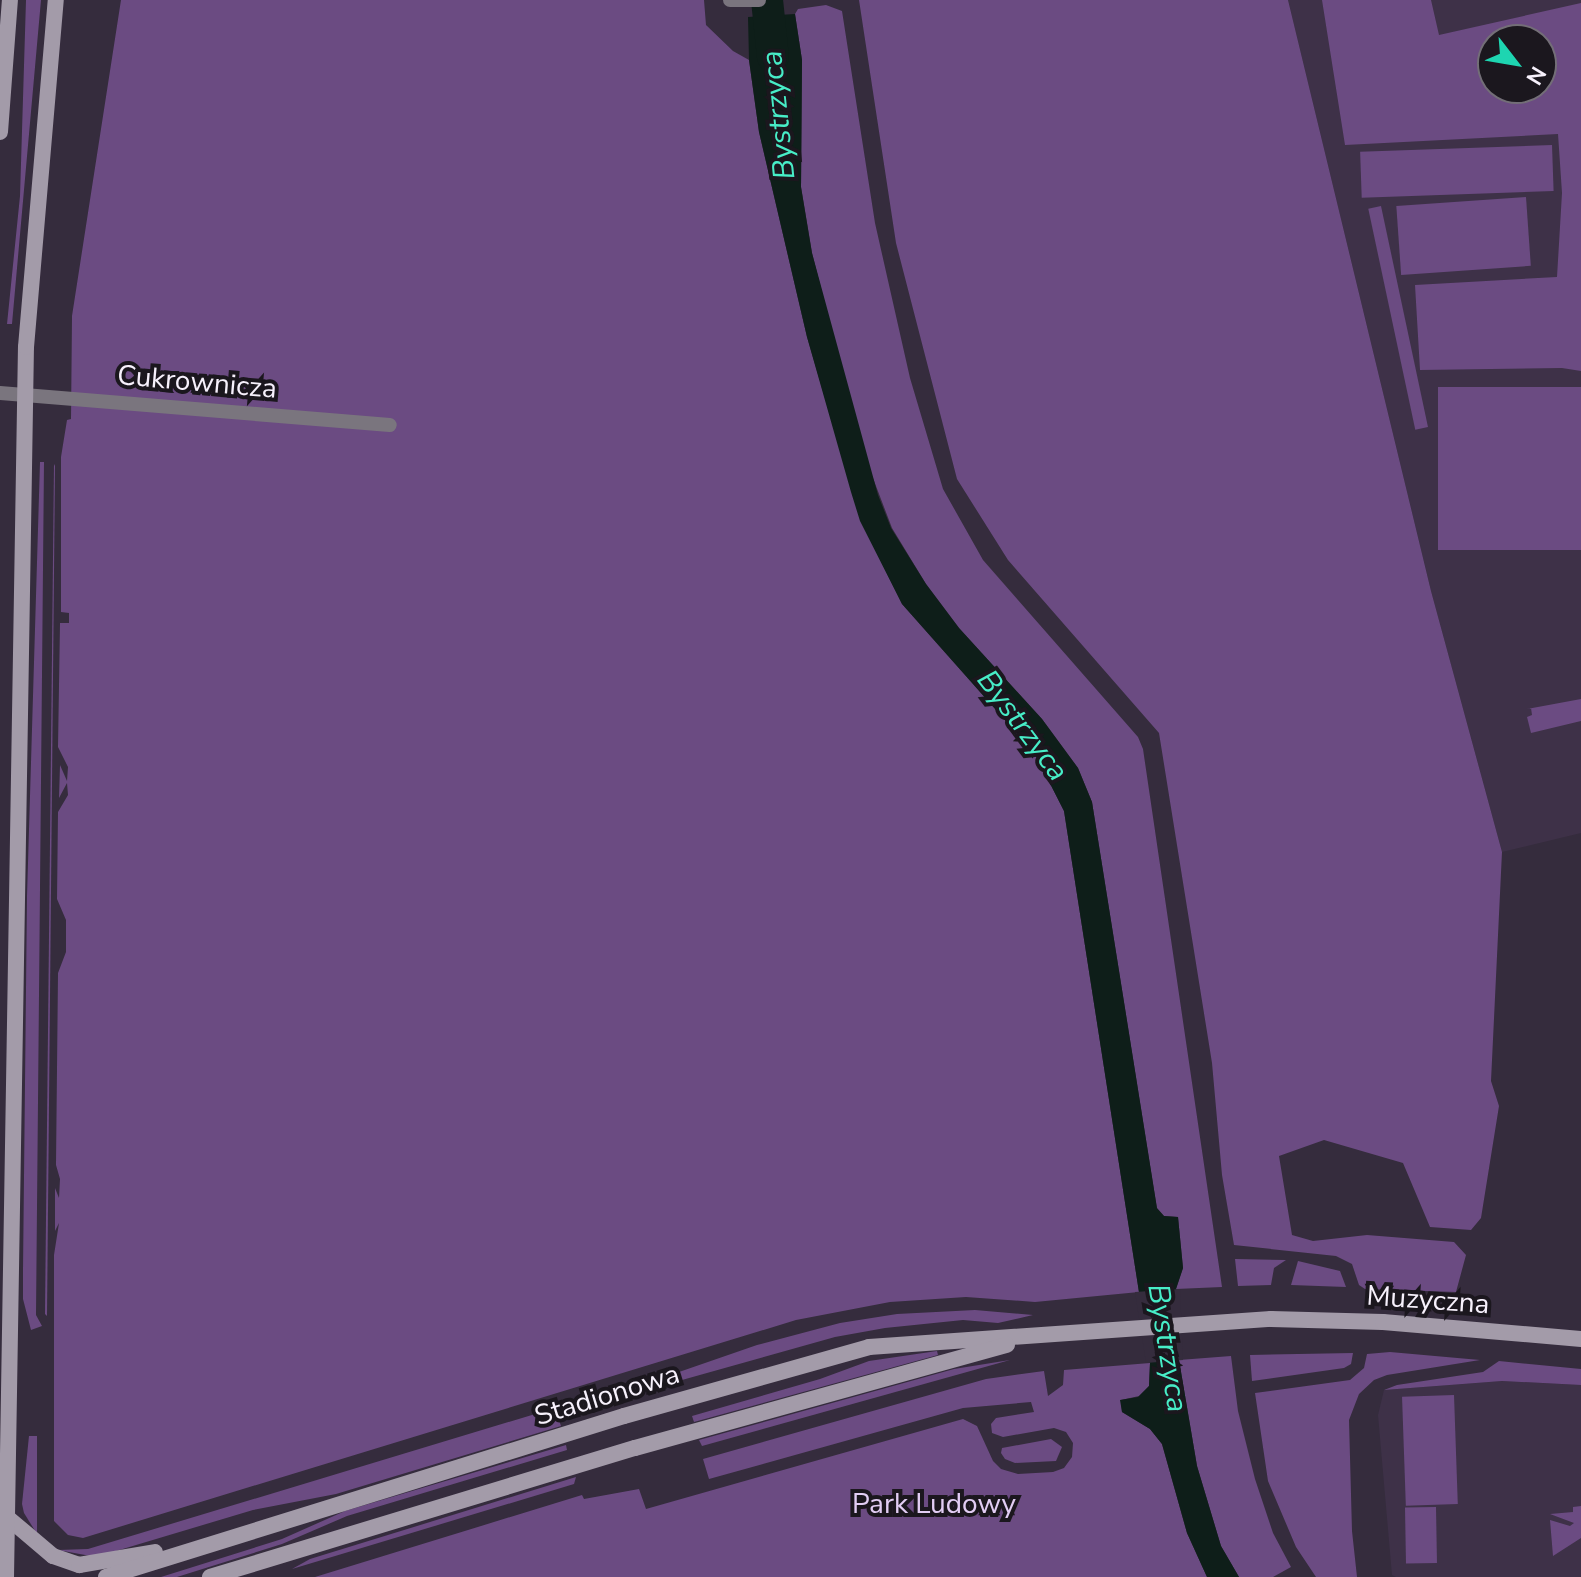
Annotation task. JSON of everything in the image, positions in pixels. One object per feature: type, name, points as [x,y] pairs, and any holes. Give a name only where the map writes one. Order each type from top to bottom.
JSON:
[{"type":"street","points":[[0,132],[10,0]]},
{"type":"street","points":[[6,1577],[25,395],[27,334],[56,0]]},
{"type":"street","points":[[730,0],[759,0]]},
{"type":"street","name":"Cukrownicza","points":[[0,393],[390,425]]},
{"type":"street","name":"Muzyczna","points":[[1068,1333],[1271,1319],[1383,1322],[1581,1339]]},
{"type":"street","name":"Stadionowa","points":[[106,1577],[204,1544],[624,1416],[869,1347],[1032,1338],[1068,1333]]},
{"type":"street","name":"Stadionowa","points":[[210,1577],[635,1448],[1032,1338]]},
{"type":"street","name":"Stadionowa","points":[[8,1518],[53,1556],[79,1565],[204,1544]]},
{"type":"shaded area","points":[[1288,0],[1581,0],[1581,833],[1502,852],[1431,591]]},
{"type":"shaded area","points":[[1502,1381],[1581,1385],[1581,1577],[1392,1575],[1378,1415],[1384,1390]]},
{"type":"green space","points":[[26,0],[41,0],[12,324],[7,324],[20,196]]},
{"type":"green space","points":[[121,0],[704,0],[706,25],[733,51],[749,60],[759,132],[807,337],[861,521],[902,604],[1035,754],[1064,811],[1139,1292],[1035,1302],[966,1297],[890,1302],[796,1320],[83,1538],[68,1535],[54,1521],[54,1255],[59,1223],[55,1231],[55,1188],[59,1198],[60,1179],[56,1165],[58,973],[66,952],[66,920],[57,899],[58,812],[68,795],[67,783],[59,798],[60,765],[67,781],[68,767],[58,747],[60,623],[69,623],[69,613],[61,612],[61,457],[67,420],[71,419],[72,316]]},
{"type":"green space","points":[[859,0],[1288,0],[1431,591],[1502,852],[1491,1081],[1499,1106],[1481,1218],[1471,1230],[1430,1227],[1403,1163],[1324,1140],[1279,1156],[1292,1235],[1313,1241],[1367,1235],[1454,1242],[1466,1255],[1456,1292],[1365,1289],[1359,1285],[1352,1264],[1336,1256],[1234,1245],[1222,1175],[1212,1063],[1159,733],[1008,560],[957,479],[896,243]]},
{"type":"green space","points":[[1322,0],[1431,0],[1439,35],[1477,26],[1477,104],[1557,104],[1557,24],[1488,24],[1581,3],[1581,371],[1562,368],[1420,370],[1415,285],[1557,277],[1562,193],[1558,134],[1345,145]]},
{"type":"green space","points":[[826,5],[842,11],[875,223],[910,378],[943,489],[983,560],[1138,737],[1143,749],[1222,1287],[1176,1289],[1183,1268],[1178,1217],[1164,1216],[1157,1209],[1092,802],[1078,768],[1042,719],[959,628],[926,584],[892,528],[863,452],[812,253],[801,187],[802,60],[795,14],[798,9]]},
{"type":"green space","points":[[1552,145],[1554,191],[1362,198],[1360,152]]},
{"type":"green space","points":[[1526,197],[1531,266],[1401,275],[1396,206]]},
{"type":"green space","points":[[1381,206],[1428,427],[1415,430],[1368,209]]},
{"type":"green space","points":[[1438,387],[1581,387],[1581,550],[1438,550]]},
{"type":"green space","points":[[40,462],[44,462],[36,1315],[42,1326],[31,1330],[23,1299],[23,1270],[27,896]]},
{"type":"green space","points":[[55,466],[47,1316],[45,1314]]},
{"type":"green space","points":[[1581,699],[1581,721],[1531,733],[1527,717],[1532,715],[1531,708]]},
{"type":"green space","points":[[1235,1259],[1286,1260],[1274,1268],[1271,1285],[1238,1286]]},
{"type":"green space","points":[[1298,1261],[1340,1271],[1346,1287],[1291,1285]]},
{"type":"green space","points":[[975,1310],[1033,1315],[998,1323],[963,1320],[885,1328],[835,1337],[682,1380],[679,1372],[757,1345],[840,1323],[897,1314]]},
{"type":"green space","points":[[937,1351],[938,1355],[694,1422],[692,1416],[820,1379],[869,1361]]},
{"type":"green space","points":[[1390,1352],[1480,1360],[1387,1375],[1374,1380],[1359,1394],[1349,1420],[1352,1531],[1357,1577],[1316,1577],[1296,1547],[1268,1481],[1255,1393],[1350,1380],[1364,1368],[1367,1354]]},
{"type":"green space","points":[[1353,1353],[1351,1364],[1344,1368],[1252,1381],[1250,1355]]},
{"type":"green space","points":[[1231,1356],[1238,1411],[1255,1479],[1273,1533],[1291,1567],[1273,1577],[1239,1577],[1221,1546],[1197,1466],[1179,1360]]},
{"type":"green space","points":[[1010,1360],[702,1446],[699,1440],[954,1369]]},
{"type":"green space","points":[[1499,1361],[1581,1369],[1581,1385],[1502,1381],[1384,1390],[1397,1385],[1483,1372]]},
{"type":"green space","name":"Park Ludowy","points":[[1150,1363],[1149,1386],[1139,1396],[1121,1400],[1122,1412],[1150,1429],[1162,1444],[1187,1533],[1207,1577],[315,1577],[582,1495],[584,1499],[639,1489],[646,1509],[963,1419],[977,1426],[993,1461],[1001,1469],[1018,1474],[1053,1472],[1064,1468],[1072,1457],[1073,1443],[1066,1432],[1054,1428],[1003,1437],[992,1433],[991,1424],[996,1418],[1034,1412],[1031,1402],[963,1408],[709,1479],[703,1459],[986,1379],[1044,1371],[1048,1396],[1063,1385],[1064,1370]]},
{"type":"green space","points":[[1454,1395],[1458,1504],[1406,1506],[1402,1397]]},
{"type":"green space","points":[[555,1408],[561,1426],[336,1494],[253,1510],[96,1557],[58,1550],[88,1549]]},
{"type":"green space","points":[[29,1436],[37,1436],[37,1534],[22,1504]]},
{"type":"green space","points":[[1051,1439],[1062,1447],[1056,1461],[1015,1463],[1005,1459],[1001,1453],[1002,1448]]},
{"type":"green space","points":[[566,1445],[567,1450],[347,1516],[282,1544],[177,1577],[161,1577],[282,1539],[345,1511]]},
{"type":"green space","points":[[576,1477],[574,1484],[292,1569],[310,1559]]},
{"type":"green space","points":[[1581,1506],[1581,1538],[1553,1556],[1550,1520],[1570,1526],[1574,1523],[1550,1514],[1573,1512],[1573,1507]]},
{"type":"green space","points":[[1436,1507],[1437,1563],[1406,1564],[1405,1508]]},
{"type":"water","points":[[795,14],[802,60],[801,187],[812,253],[878,495],[891,528],[926,584],[959,628],[1042,719],[1078,768],[1092,802],[1157,1208],[1164,1216],[1178,1217],[1183,1268],[1176,1289],[1179,1360],[1197,1466],[1221,1546],[1239,1577],[1207,1577],[1187,1533],[1162,1444],[1150,1429],[1122,1412],[1120,1400],[1138,1397],[1149,1386],[1150,1363],[1064,811],[1035,754],[902,604],[860,521],[851,492],[807,337],[759,132],[749,60],[748,17]]},
{"type":"pier","points":[[1180,1289],[1183,1360],[1146,1363],[1135,1292]]},
{"type":"waterway","name":"Bystrzyca","points":[[767,0],[773,57]]}]
